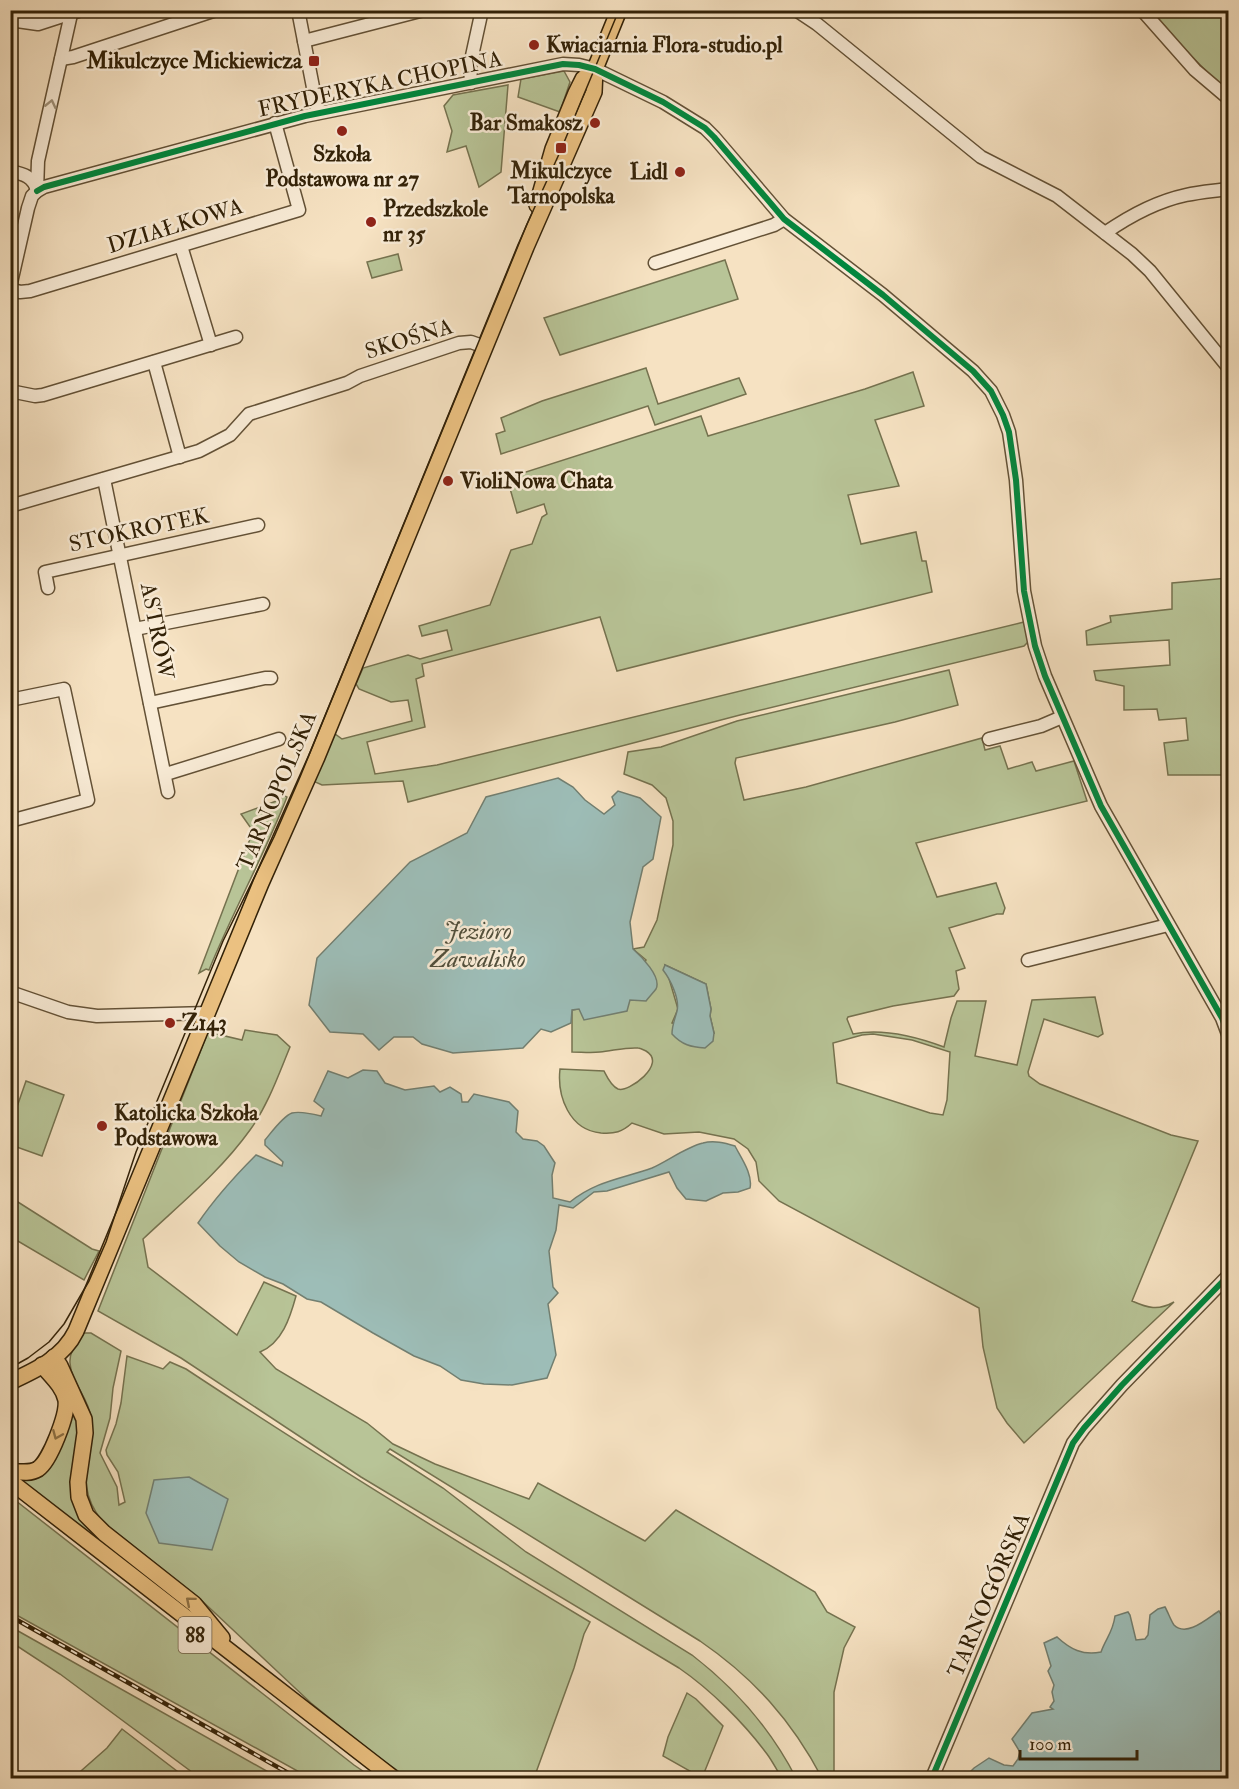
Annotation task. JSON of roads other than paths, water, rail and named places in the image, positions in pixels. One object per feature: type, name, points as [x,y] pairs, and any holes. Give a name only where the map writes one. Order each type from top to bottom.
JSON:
[{"type":"main road","name":"TARNOPOLSKA","points":[[53,1358],[73,1337],[89,1300],[271,860],[312,767],[484,347],[594,92],[595,69],[619,10]]},
{"type":"main road","points":[[10,1382],[53,1358]]},
{"type":"main road","points":[[10,1471],[26,1473],[37,1470],[46,1461],[64,1417],[65,1395],[59,1384],[53,1358]]},
{"type":"main road","points":[[53,1358],[60,1366],[84,1419],[85,1433],[78,1482],[79,1497],[86,1515],[104,1533],[194,1604],[242,1661]]},
{"type":"main road","name":"88","points":[[10,1480],[393,1779]]},
{"type":"main road","name":"88","points":[[10,1491],[379,1779]]},
{"type":"street","points":[[62,54],[73,57],[216,10]]},
{"type":"street","points":[[298,10],[318,113]]},
{"type":"street","points":[[304,41],[424,10]]},
{"type":"street","points":[[471,82],[470,66],[482,10]]},
{"type":"street","points":[[796,10],[981,157],[1057,196],[1132,254],[1150,271],[1228,367]]},
{"type":"street","points":[[1142,10],[1195,70],[1228,98]]},
{"type":"street","points":[[10,288],[28,208],[32,196],[37,191],[38,161],[62,54],[76,12]]},
{"type":"street","points":[[38,24],[76,12]]},
{"type":"street","points":[[10,20],[46,25],[57,31],[63,40],[62,54]]},
{"type":"street","name":"FRYDERYKA CHOPINA","points":[[37,191],[275,123],[567,64],[595,69],[663,102],[705,128],[784,219],[883,295],[974,371],[996,400],[1009,432],[1014,460],[1024,591],[1035,647],[1045,676],[1101,806],[1222,1018],[1228,1034]]},
{"type":"street","name":"DZIAŁKOWA","points":[[10,288],[20,292],[30,291],[298,210],[275,123]]},
{"type":"street","points":[[16,172],[32,170],[38,161]]},
{"type":"street","points":[[38,161],[39,170],[48,179],[63,182]]},
{"type":"street","points":[[16,172],[33,181],[37,191]]},
{"type":"street","points":[[1105,233],[1160,203],[1186,195],[1228,189]]},
{"type":"street","points":[[655,263],[774,225],[784,219]]},
{"type":"street","points":[[181,246],[211,345]]},
{"type":"street","points":[[10,391],[43,396],[236,338]]},
{"type":"street","name":"SKOŚNA","points":[[10,506],[199,451],[235,431],[249,414],[360,376],[459,343],[471,342],[484,347]]},
{"type":"street","points":[[154,362],[180,457]]},
{"type":"street","name":"ASTRÓW","points":[[104,479],[168,792]]},
{"type":"street","name":"STOKROTEK","points":[[48,588],[45,572],[258,525]]},
{"type":"street","points":[[135,629],[263,604]]},
{"type":"street","points":[[150,703],[271,678]]},
{"type":"street","points":[[10,700],[64,689],[88,800],[10,821]]},
{"type":"street","points":[[989,739],[1041,726],[1062,717]]},
{"type":"street","points":[[165,774],[279,738]]},
{"type":"street","points":[[1028,960],[1168,925]]},
{"type":"street","points":[[10,992],[68,1012],[97,1016],[208,1013]]},
{"type":"street","name":"TARNOGÓRSKA","points":[[932,1779],[1073,1443],[1122,1384],[1228,1276]]},
{"type":"water","name":"Jezioro Zawalisko","points":[[558,778],[573,787],[585,800],[604,814],[615,805],[612,797],[618,791],[640,798],[661,817],[653,859],[643,867],[630,922],[633,949],[650,967],[656,979],[656,989],[646,1001],[630,1000],[627,1011],[584,1020],[579,1009],[572,1010],[571,1023],[551,1032],[541,1029],[523,1048],[453,1053],[422,1044],[413,1037],[394,1037],[379,1050],[363,1034],[330,1032],[309,1005],[317,958],[410,862],[467,833],[486,797]]},
{"type":"water","points":[[665,965],[706,984],[714,1033],[713,1041],[705,1048],[687,1045],[672,1034],[678,1006],[676,995],[663,970]]},
{"type":"water","points":[[363,1070],[377,1071],[385,1083],[405,1090],[434,1086],[440,1092],[450,1087],[461,1094],[462,1102],[468,1102],[474,1094],[509,1102],[518,1111],[516,1132],[523,1139],[537,1141],[544,1146],[555,1163],[552,1175],[553,1198],[570,1202],[589,1189],[652,1168],[690,1148],[711,1142],[735,1146],[748,1172],[750,1188],[723,1193],[706,1201],[686,1199],[669,1172],[607,1191],[594,1192],[573,1208],[559,1205],[556,1230],[549,1251],[553,1287],[558,1293],[548,1304],[556,1355],[547,1378],[512,1385],[461,1380],[440,1366],[414,1356],[321,1302],[307,1299],[239,1262],[198,1223],[256,1155],[282,1166],[283,1162],[265,1145],[265,1140],[281,1121],[292,1113],[321,1116],[324,1109],[314,1101],[328,1071],[348,1078]]},
{"type":"water","points":[[189,1477],[228,1499],[212,1550],[159,1543],[146,1513],[154,1480]]},
{"type":"water","points":[[1165,1607],[1174,1625],[1179,1628],[1191,1628],[1219,1611],[1228,1628],[1228,1778],[964,1778],[989,1758],[1004,1765],[1013,1766],[1020,1752],[1012,1739],[1032,1713],[1053,1709],[1050,1707],[1054,1701],[1052,1692],[1054,1685],[1048,1671],[1051,1666],[1044,1643],[1057,1637],[1077,1650],[1088,1653],[1101,1652],[1115,1616],[1128,1612],[1136,1640],[1145,1639],[1148,1635],[1150,1615]]},
{"type":"tram line","points":[[10,1368],[49,1342],[64,1324],[89,1281],[106,1242],[136,1152],[223,941],[274,837],[300,777],[527,224],[560,152],[619,10]]},
{"type":"railway","points":[[10,1616],[297,1778]]},
{"type":"place","name":"Kwiaciarnia Flora-studio.pl","points":[[534,45]]},
{"type":"place","name":"Mikulczyce Mickiewicza","points":[[314,61]]},
{"type":"place","name":"Bar Smakosz","points":[[595,123]]},
{"type":"place","name":"Szkoła Podstawowa nr 27","points":[[342,131]]},
{"type":"place","name":"Mikulczyce Tarnopolska","points":[[561,148]]},
{"type":"place","name":"Lidl","points":[[680,172]]},
{"type":"place","name":"Przedszkole nr 35","points":[[371,222]]},
{"type":"place","name":"VioliNowa Chata","points":[[448,481]]},
{"type":"place","name":"Z143","points":[[170,1023]]},
{"type":"place","name":"Katolicka Szkoła Podstawowa","points":[[102,1126]]}]
